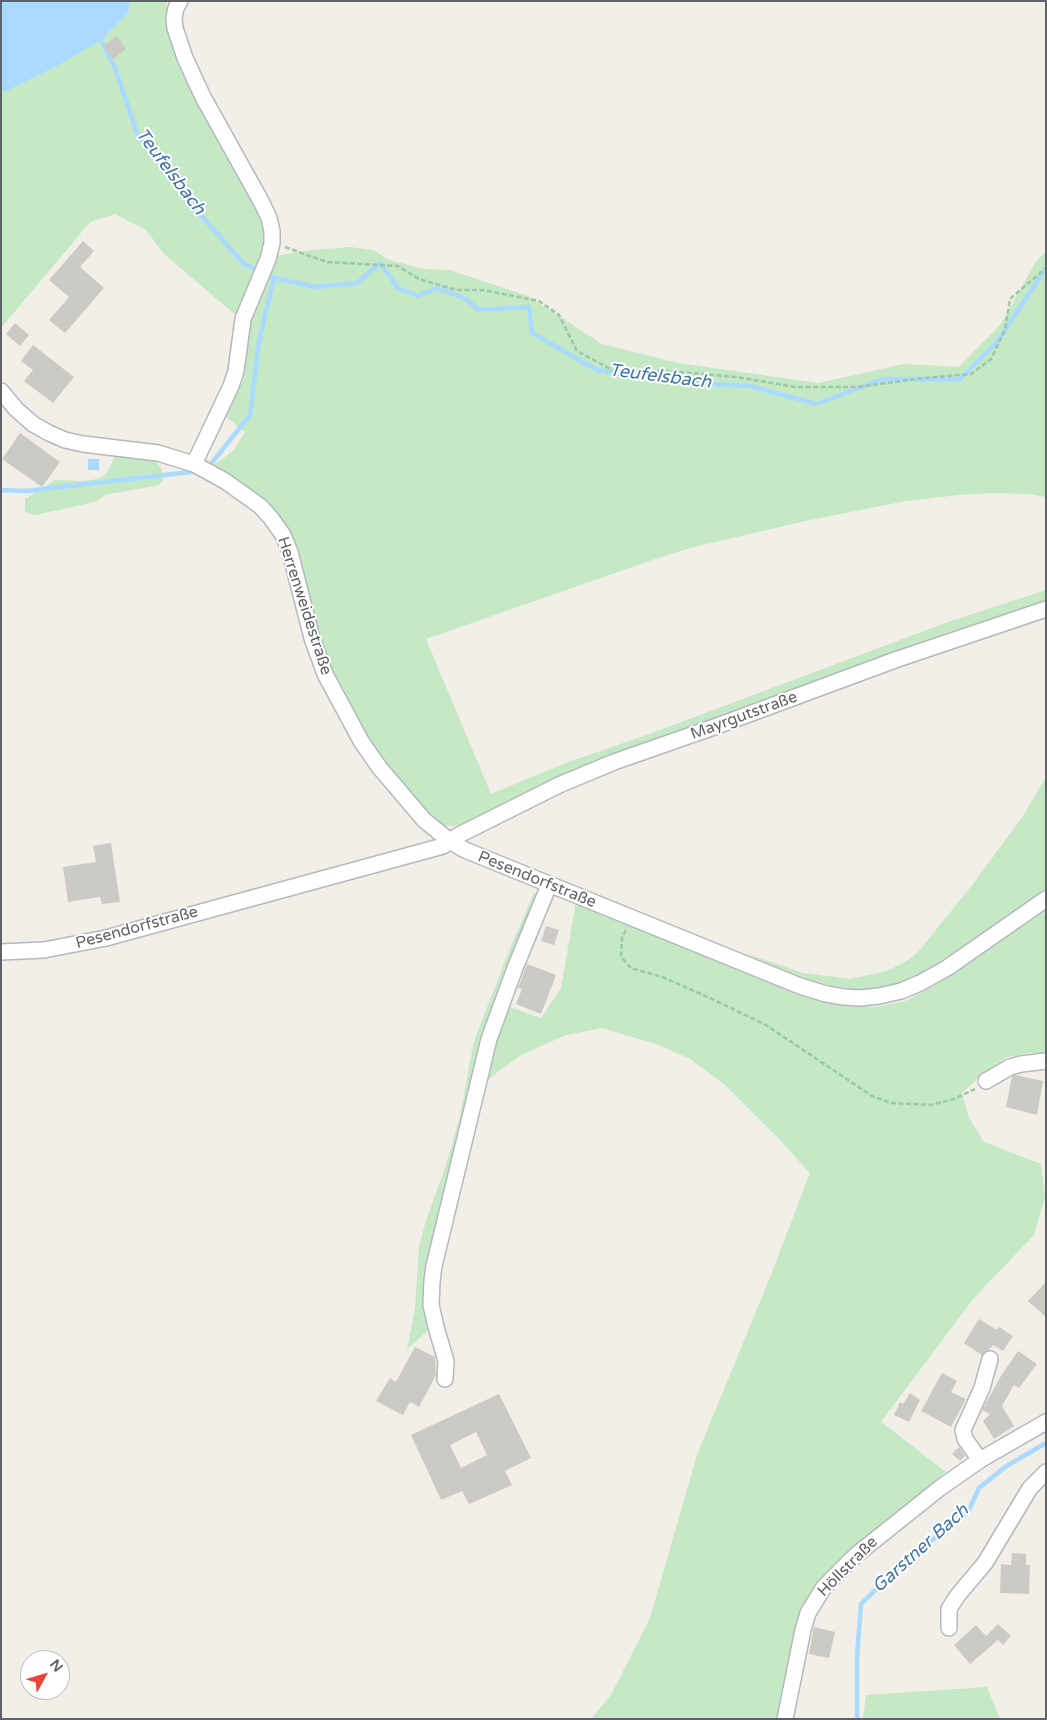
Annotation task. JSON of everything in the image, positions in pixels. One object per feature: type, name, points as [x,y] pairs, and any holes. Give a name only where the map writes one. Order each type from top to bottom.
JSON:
[{"type":"street","points":[[180,1],[175,13],[175,28],[185,58],[203,97],[262,203],[272,231],[272,243],[263,272],[243,319],[236,371],[231,386],[194,464]]},
{"type":"street","name":"Herrenweidestraße","points":[[1,391],[16,409],[33,424],[65,440],[158,453],[194,464],[244,493],[260,506],[279,529],[290,552],[315,647],[325,674],[360,741],[424,820],[451,842]]},
{"type":"street","name":"Mayrgutstraße","points":[[451,842],[467,831],[559,785],[614,762],[895,660],[1046,609]]},
{"type":"street","name":"Pesendorfstraße","points":[[1,952],[44,950],[106,938],[435,849],[451,842],[479,856],[549,885],[800,986],[826,994],[860,998],[901,991],[920,983],[946,968],[1046,899]]},
{"type":"street","points":[[445,1379],[446,1361],[432,1305],[434,1266],[489,1039],[511,977],[549,885]]},
{"type":"street","points":[[986,1081],[1010,1067],[1046,1061]]},
{"type":"street","points":[[980,1460],[965,1439],[963,1430],[982,1388],[990,1359]]},
{"type":"street","name":"Höllstraße","points":[[785,1719],[803,1630],[808,1613],[824,1586],[889,1528],[940,1488],[980,1460],[1046,1422]]},
{"type":"street","points":[[949,1628],[949,1609],[953,1602],[985,1563],[1030,1488],[1046,1472]]},
{"type":"path","points":[[272,243],[327,262],[398,266],[419,279],[456,290],[483,290],[539,301],[559,316],[577,351],[614,371],[668,371],[736,377],[795,387],[857,387],[970,374],[991,359],[1006,330],[1010,299],[1046,268]]},
{"type":"path","points":[[632,919],[622,938],[621,957],[631,968],[662,977],[766,1025],[872,1096],[891,1103],[931,1105],[954,1099],[975,1089],[986,1081]]},
{"type":"green space","points":[[130,1],[166,1],[169,27],[266,221],[267,246],[238,317],[164,254],[146,230],[115,214],[90,222],[1,328],[1,90],[5,92],[61,64],[101,40],[128,13]]},
{"type":"green space","points":[[350,247],[373,250],[389,260],[424,269],[450,270],[528,296],[602,344],[678,363],[818,383],[904,364],[959,367],[1001,324],[1035,263],[1046,251],[1046,497],[1028,494],[990,493],[959,495],[906,501],[805,521],[690,548],[426,639],[491,794],[568,762],[644,736],[951,621],[1046,590],[1046,605],[477,819],[456,826],[442,826],[427,815],[375,752],[332,673],[265,502],[242,483],[213,466],[233,451],[245,432],[225,416],[243,381],[244,372],[241,363],[245,330],[275,256]]},
{"type":"green space","points":[[128,452],[145,454],[158,464],[164,479],[159,485],[105,495],[97,501],[35,515],[25,512],[25,499],[55,480],[82,481],[98,479],[107,473],[115,456]]},
{"type":"green space","points":[[1046,777],[1046,889],[938,965],[900,985],[872,989],[853,989],[809,982],[745,953],[803,973],[850,979],[887,971],[907,961],[918,952],[973,884],[1023,816]]},
{"type":"green space","points":[[534,893],[547,904],[504,1005],[541,1018],[561,988],[576,902],[751,975],[813,998],[845,1005],[875,1007],[905,1001],[932,987],[1046,909],[1046,1053],[1029,1053],[1007,1057],[985,1072],[962,1093],[969,1118],[984,1142],[1041,1164],[1045,1197],[1034,1235],[973,1299],[881,1422],[946,1472],[868,1535],[820,1584],[779,1719],[591,1719],[611,1695],[650,1618],[697,1455],[769,1280],[810,1173],[725,1085],[690,1059],[659,1045],[602,1028],[566,1035],[521,1055],[496,1073],[483,1085],[442,1251],[432,1327],[407,1349],[415,1308],[419,1247],[460,1116],[474,1041]]},
{"type":"green space","points":[[987,1687],[1000,1719],[863,1719],[866,1695]]},
{"type":"water","points":[[1,1],[130,1],[128,13],[101,40],[61,64],[5,92],[1,90]]},
{"type":"water","points":[[88,459],[99,459],[99,470],[88,470]]},
{"type":"building","points":[[117,36],[126,49],[113,59],[103,46]]},
{"type":"building","points":[[83,241],[94,251],[80,267],[104,288],[65,333],[49,320],[69,297],[49,280]]},
{"type":"building","points":[[15,323],[29,335],[20,346],[6,334]]},
{"type":"building","points":[[33,345],[74,377],[53,403],[24,381],[33,370],[21,361]]},
{"type":"building","points":[[20,433],[60,462],[42,487],[2,459]]},
{"type":"building","points":[[111,843],[120,902],[102,904],[100,897],[68,902],[63,867],[96,862],[93,846]]},
{"type":"building","points":[[546,926],[559,930],[554,945],[541,941]]},
{"type":"building","points":[[527,964],[556,975],[541,1014],[516,1004],[522,989],[518,988]]},
{"type":"building","points":[[1012,1076],[1043,1081],[1037,1115],[1006,1107]]},
{"type":"building","points":[[1046,1282],[1046,1317],[1028,1301]]},
{"type":"building","points":[[979,1319],[997,1330],[999,1327],[1013,1336],[1003,1351],[993,1345],[982,1355],[964,1343]]},
{"type":"building","points":[[415,1347],[435,1357],[436,1375],[419,1407],[410,1402],[403,1415],[376,1401],[390,1378],[396,1382]]},
{"type":"building","points":[[1018,1351],[1037,1364],[1019,1388],[1014,1385],[1002,1406],[1014,1426],[994,1439],[983,1421],[990,1414],[982,1410]]},
{"type":"building","points":[[942,1373],[957,1381],[951,1392],[966,1399],[951,1427],[921,1411]]},
{"type":"building","points":[[910,1393],[920,1400],[909,1422],[894,1415],[900,1402],[903,1404]]},
{"type":"building","points":[[499,1394],[531,1458],[505,1471],[512,1485],[469,1504],[462,1491],[441,1500],[411,1435]],"holes":[[[476,1432],[487,1455],[461,1468],[450,1445]]]},
{"type":"building","points":[[959,1447],[965,1456],[960,1461],[952,1454]]},
{"type":"building","points":[[1012,1553],[1026,1554],[1026,1565],[1030,1565],[1029,1594],[1000,1593],[1001,1564],[1011,1565]]},
{"type":"building","points":[[998,1624],[1011,1636],[1003,1645],[998,1640],[970,1664],[954,1645],[976,1625],[986,1636]]},
{"type":"building","points":[[814,1627],[835,1632],[829,1658],[809,1654]]},
{"type":"waterway","name":"Teufelsbach","points":[[101,40],[115,68],[138,136],[189,202],[244,264],[274,278],[316,287],[357,283],[380,263],[398,288],[418,296],[437,288],[466,299],[479,310],[529,307],[532,333],[597,370],[674,382],[750,386],[816,404],[883,379],[960,379],[997,342],[1046,268]]},
{"type":"waterway","name":"Teufelsbach","points":[[211,464],[250,415],[259,341],[274,278]]},
{"type":"waterway","name":"Teufelsbach","points":[[1,490],[26,491],[191,472]]},
{"type":"waterway","name":"Garstner Bach","points":[[857,1719],[857,1656],[861,1604],[904,1562],[968,1512],[979,1488],[1005,1467],[1046,1443]]}]
